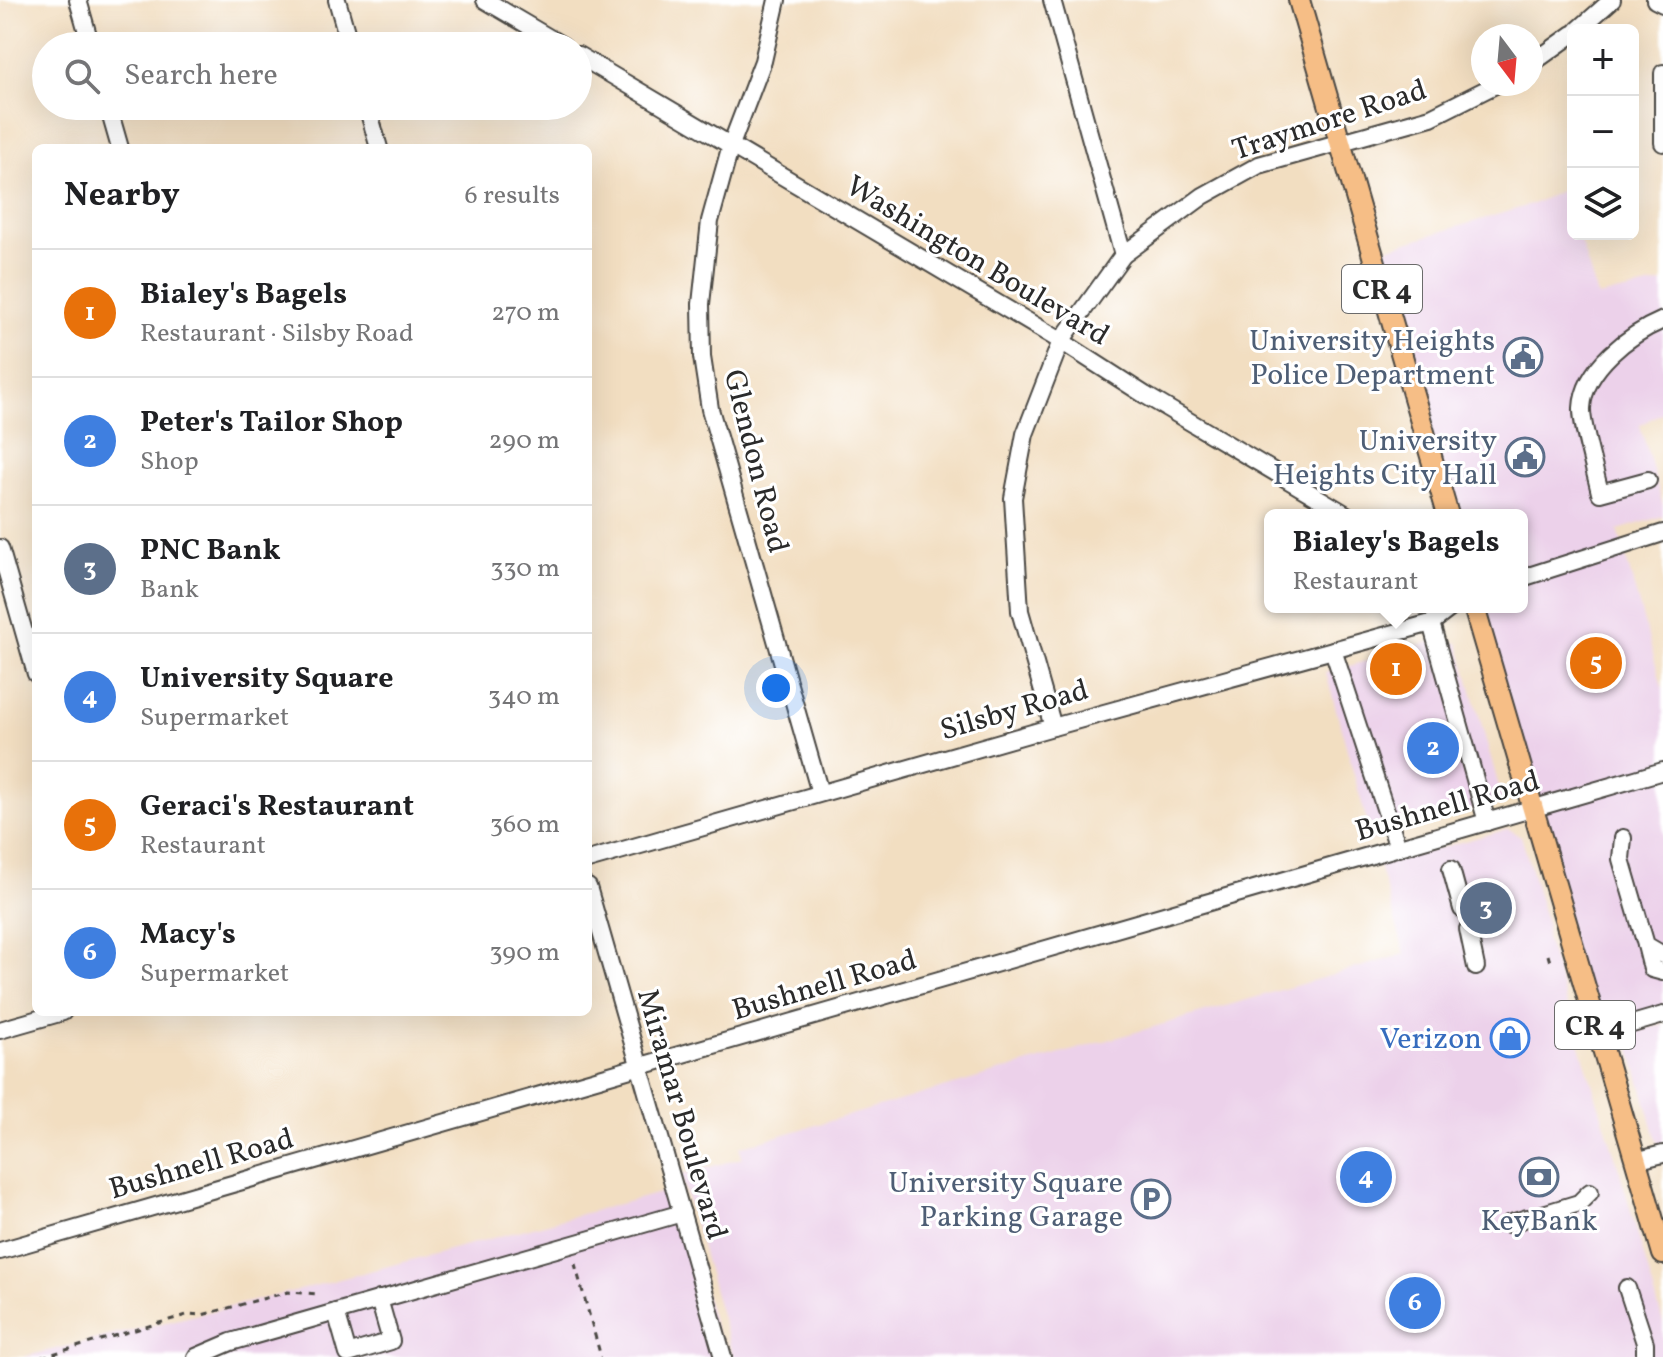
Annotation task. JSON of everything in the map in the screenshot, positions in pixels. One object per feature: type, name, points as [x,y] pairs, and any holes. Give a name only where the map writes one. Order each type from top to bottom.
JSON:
[{"type":"main road","name":"CR 4","points":[[1299,0],[1446,509]]},
{"type":"main road","name":"CR 4","points":[[1476,613],[1635,1161],[1659,1227],[1663,1254]]},
{"type":"street","points":[[78,0],[87,32]]},
{"type":"street","points":[[337,0],[346,32]]},
{"type":"street","points":[[485,0],[539,32]]},
{"type":"street","name":"Glendon Road","points":[[777,0],[763,61],[731,145],[710,221],[701,304],[702,357],[710,409],[820,793]]},
{"type":"street","points":[[1052,0],[1123,255]]},
{"type":"street","points":[[1585,24],[1612,0]]},
{"type":"street","points":[[1655,0],[1663,4]]},
{"type":"street","points":[[1543,55],[1567,38]]},
{"type":"street","name":"Washington Boulevard","points":[[592,63],[1061,341],[1145,395],[1337,509]]},
{"type":"street","points":[[1663,73],[1663,143]]},
{"type":"street","name":"Traymore Road","points":[[1053,727],[1020,611],[1013,498],[1025,434],[1061,341],[1123,255],[1203,196],[1259,165],[1431,117],[1473,96]]},
{"type":"street","points":[[112,120],[119,144]]},
{"type":"street","points":[[371,120],[378,144]]},
{"type":"street","points":[[1648,480],[1600,493],[1582,408],[1589,382],[1601,366],[1646,327],[1663,320]]},
{"type":"street","points":[[1528,576],[1663,533]]},
{"type":"street","points":[[0,548],[32,660]]},
{"type":"street","name":"Silsby Road","points":[[592,859],[1431,623],[1444,613]]},
{"type":"street","points":[[1431,623],[1487,822]]},
{"type":"street","points":[[1333,650],[1398,848]]},
{"type":"street","name":"Bushnell Road","points":[[0,1251],[1663,771]]},
{"type":"street","points":[[1623,838],[1621,859],[1652,969],[1663,972]]},
{"type":"street","points":[[1451,869],[1462,909]]},
{"type":"street","name":"Miramar Boulevard","points":[[592,901],[723,1357]]},
{"type":"street","points":[[1468,929],[1476,967]]},
{"type":"street","points":[[1646,945],[1663,955]]},
{"type":"street","points":[[1598,1034],[1663,1015]]},
{"type":"street","points":[[0,1030],[49,1016]]},
{"type":"street","points":[[1635,1161],[1663,1154]]},
{"type":"street","points":[[1508,1224],[1579,1203],[1590,1192]]},
{"type":"street","points":[[196,1357],[231,1342],[682,1213]]},
{"type":"street","points":[[1627,1288],[1645,1343],[1645,1357]]},
{"type":"street","points":[[336,1312],[348,1354],[391,1341],[379,1299]]},
{"type":"path","points":[[1548,955],[1550,962]]},
{"type":"path","points":[[575,1264],[601,1357]]},
{"type":"path","points":[[42,1357],[190,1314],[202,1315],[288,1292],[319,1294]]},
{"type":"shaded area","points":[[1563,190],[1567,202],[1567,240],[1580,240],[1598,297],[1663,283],[1663,412],[1640,425],[1663,506],[1663,516],[1618,530],[1663,690],[1663,1015],[1598,1034],[1476,613],[1528,613],[1528,509],[1445,509],[1371,253],[1533,204]]},
{"type":"shaded area","points":[[1444,638],[1459,644],[1503,801],[1372,840],[1326,673]]},
{"type":"shaded area","points":[[1508,829],[1521,836],[1547,926],[1546,938],[1619,1169],[1663,1323],[1663,1357],[733,1357],[681,1175],[742,1158],[740,1147],[1405,954],[1379,865]]},
{"type":"shaded area","points":[[1663,1024],[1663,1162],[1629,1042],[1638,1031]]},
{"type":"shaded area","points":[[675,1189],[723,1357],[23,1357],[303,1289]]},
{"type":"place","name":"University Heights Police Department","points":[[1523,357]]},
{"type":"place","name":"University Heights City Hall","points":[[1525,457]]},
{"type":"place","name":"Geraci's Restaurant","points":[[1596,663]]},
{"type":"place","name":"Bialey's Bagels","points":[[1396,669]]},
{"type":"place","name":"Peter's Tailor Shop","points":[[1433,748]]},
{"type":"place","name":"PNC Bank","points":[[1486,908]]},
{"type":"place","name":"Verizon","points":[[1510,1038]]},
{"type":"place","name":"University Square","points":[[1366,1177]]},
{"type":"place","name":"KeyBank","points":[[1539,1177]]},
{"type":"place","name":"University Square Parking Garage","points":[[1151,1199]]},
{"type":"place","name":"Macy's","points":[[1415,1303]]}]
